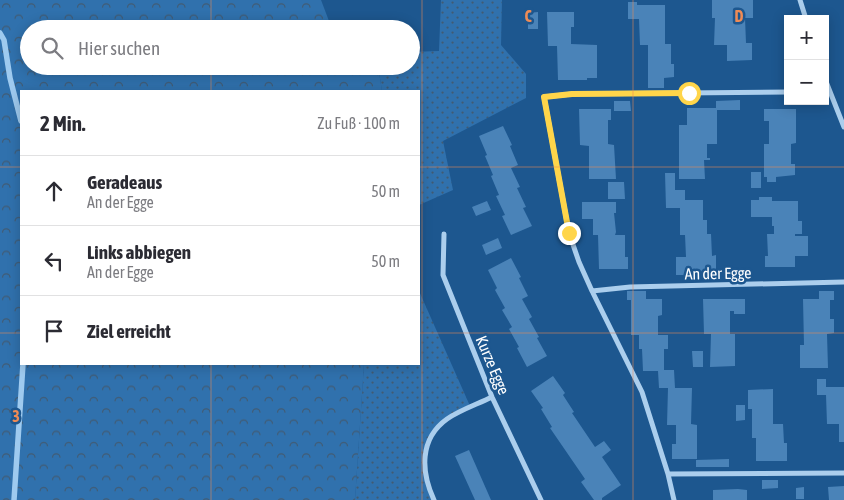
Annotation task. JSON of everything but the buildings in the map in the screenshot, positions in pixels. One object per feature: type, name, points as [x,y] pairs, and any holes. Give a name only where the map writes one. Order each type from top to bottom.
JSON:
[{"type":"street","points":[[800,0],[805,15]]},
{"type":"street","points":[[674,500],[668,474],[642,392],[592,291],[569,233],[544,97],[572,94],[784,92]]},
{"type":"street","points":[[829,94],[844,126]]},
{"type":"street","name":"Kurze Egge","points":[[444,234],[443,275],[492,397],[541,500]]},
{"type":"street","name":"An der Egge","points":[[592,291],[630,287],[844,282]]},
{"type":"street","points":[[434,500],[429,488],[424,464],[428,441],[435,429],[448,418],[492,397]]},
{"type":"street","points":[[668,474],[844,473]]},
{"type":"green space","points":[[0,0],[321,0],[329,20],[20,20],[20,75],[379,75],[382,90],[20,90],[20,365],[364,365],[355,500],[0,500]]},
{"type":"green space","points":[[441,0],[502,0],[501,45],[526,74],[526,98],[443,141],[453,190],[420,205],[420,90],[382,90],[379,75],[420,75],[420,52],[439,51]]},
{"type":"green space","points":[[420,293],[470,406],[446,418],[426,442],[422,465],[428,490],[433,500],[355,500],[364,365],[420,365]]},
{"type":"waterway","points":[[0,33],[4,40],[10,78],[20,117]]},
{"type":"waterway","points":[[14,500],[23,365]]},
{"type":"route","points":[[569,233],[544,97],[572,94],[689,93]]}]
